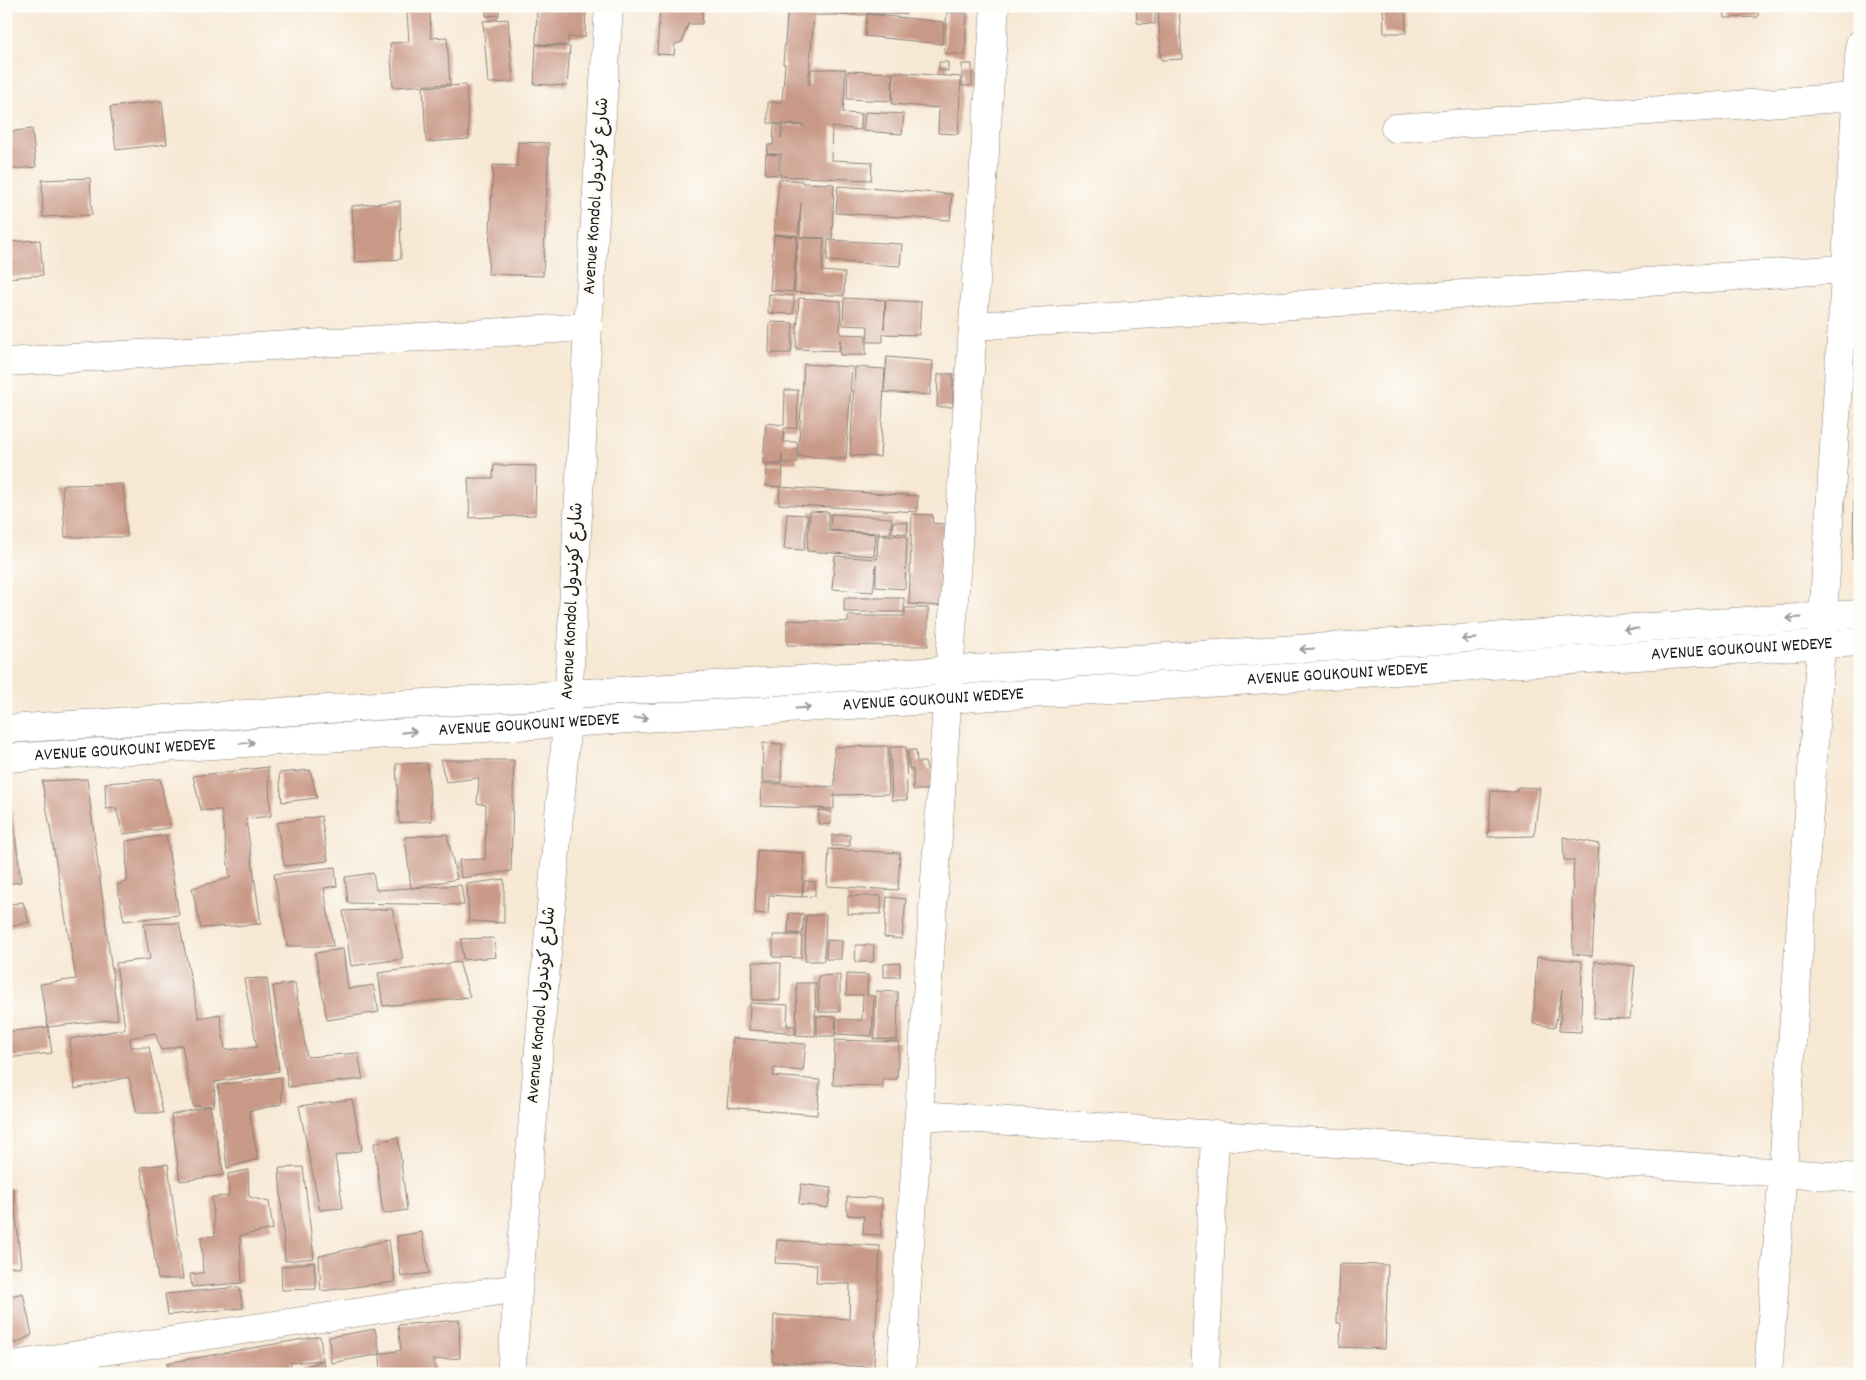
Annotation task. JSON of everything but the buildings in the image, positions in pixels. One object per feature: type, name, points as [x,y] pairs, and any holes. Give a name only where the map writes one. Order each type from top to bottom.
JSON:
[{"type":"street","name":"Avenue Kondol شارع كوندول","points":[[510,1374],[567,722],[588,326],[609,6]]},
{"type":"street","points":[[901,1374],[995,6]]},
{"type":"street","points":[[1768,1374],[1821,645],[1855,96],[1860,44]]},
{"type":"street","points":[[1395,128],[1855,96]]},
{"type":"street","points":[[974,326],[1845,269]]},
{"type":"street","points":[[6,362],[588,326]]},
{"type":"street","name":"AVENUE GOUKOUNI WEDEYE","points":[[6,729],[1860,614]]},
{"type":"street","name":"AVENUE GOUKOUNI WEDEYE","points":[[6,758],[1860,642]]},
{"type":"street","points":[[919,1115],[1860,1178]]},
{"type":"street","points":[[1205,1374],[1215,1134]]},
{"type":"street","points":[[6,1366],[518,1288]]}]
